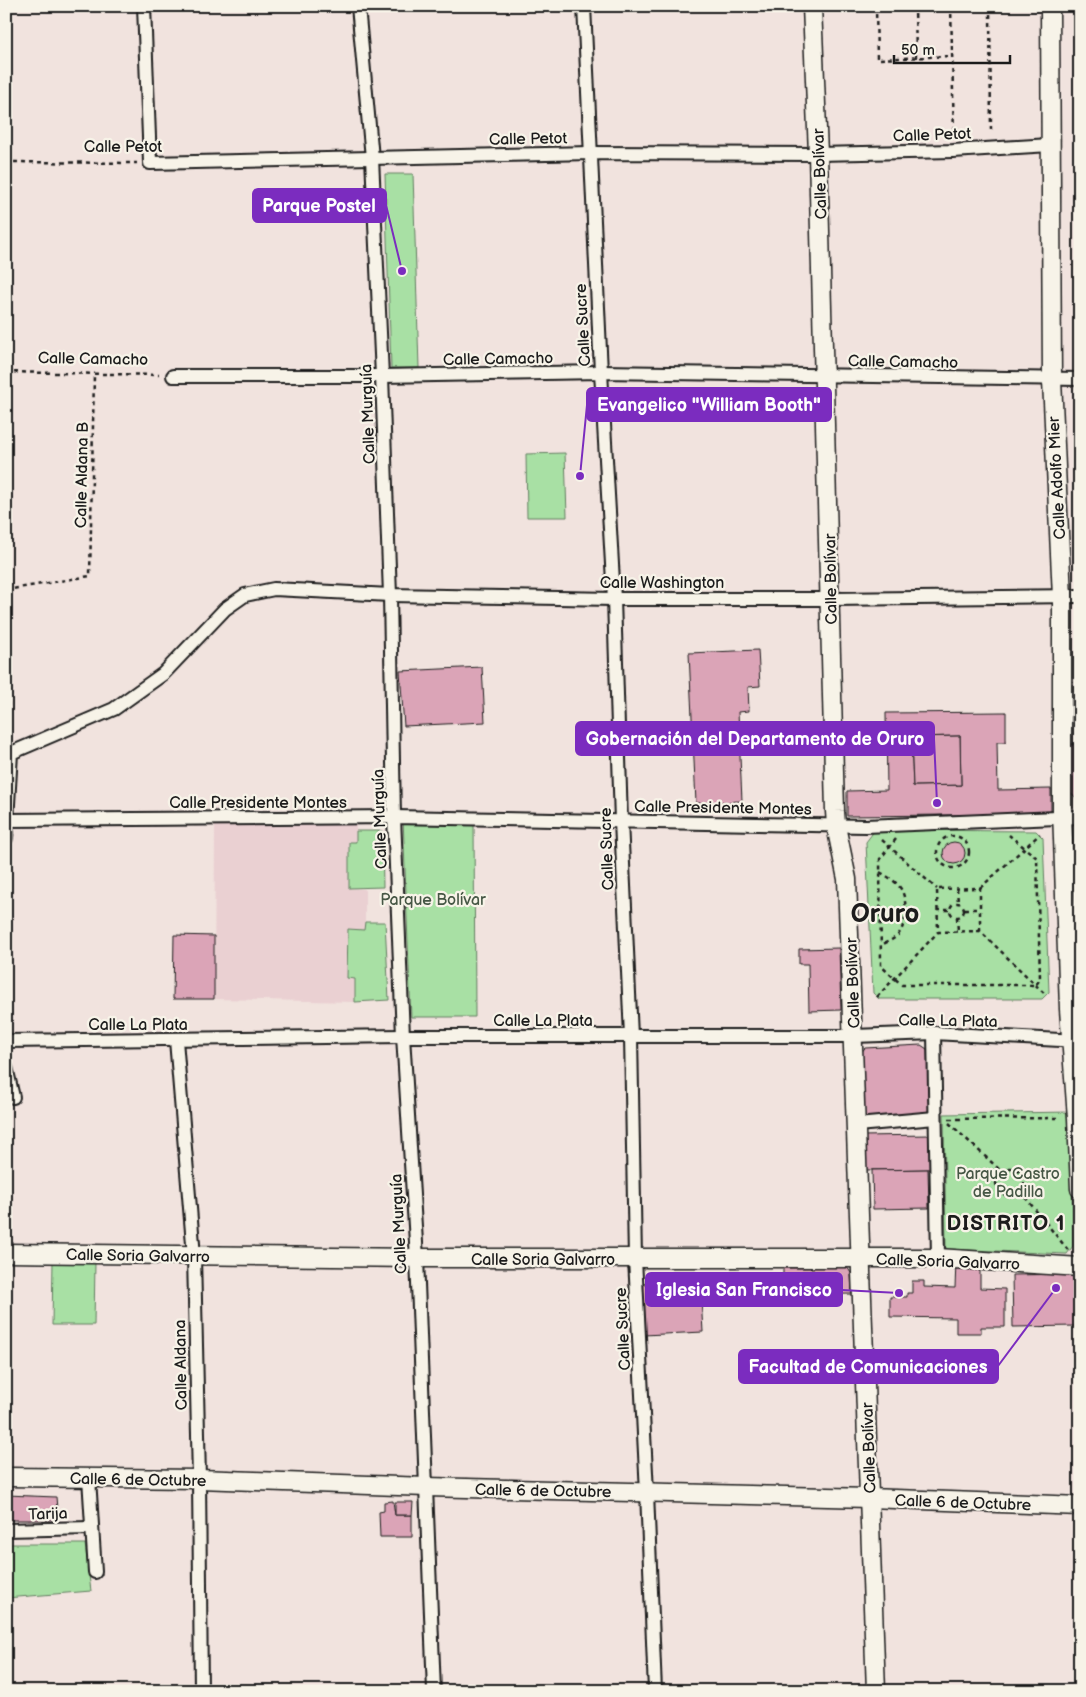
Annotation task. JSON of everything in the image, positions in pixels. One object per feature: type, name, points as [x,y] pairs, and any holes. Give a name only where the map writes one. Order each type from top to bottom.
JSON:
[{"type":"main road","name":"Calle Bolívar","points":[[812,6],[818,154],[836,826],[847,879],[876,1691]]},
{"type":"main road","name":"Calle Adolfo Mier","points":[[1050,6],[1052,380],[1071,818],[1069,1009],[1076,1041],[1080,1189]]},
{"type":"main road","name":"Calle Soria Galvarro","points":[[6,1253],[417,1258],[938,1258],[1077,1262]]},
{"type":"main road","name":"Calle 6 de Octubre","points":[[6,1477],[199,1479],[427,1487],[869,1498],[1080,1506]]},
{"type":"street","points":[[144,6],[150,163]]},
{"type":"street","name":"Calle Murguía","points":[[358,6],[372,158],[382,376],[390,595],[394,817],[403,1036],[417,1258],[434,1691]]},
{"type":"street","name":"Calle Sucre","points":[[584,6],[601,372],[614,599],[621,821],[631,1036],[635,1259],[655,1691]]},
{"type":"street","name":"Calle Petot","points":[[150,163],[590,153],[818,154],[953,151],[1050,145]]},
{"type":"street","name":"Calle Camacho","points":[[173,376],[382,376],[601,372],[1080,379]]},
{"type":"street","name":"Calle Washington","points":[[11,753],[114,709],[163,674],[225,609],[245,595],[274,590],[390,595],[614,599],[1080,596]]},
{"type":"street","points":[[6,838],[11,753]]},
{"type":"street","name":"Calle Presidente Montes","points":[[6,820],[394,817],[866,826],[1071,818]]},
{"type":"street","points":[[934,1034],[938,1258]]},
{"type":"street","name":"Calle La Plata","points":[[6,1041],[403,1036],[854,1036],[934,1034],[1076,1041]]},
{"type":"street","name":"Calle Aldana","points":[[176,1040],[194,1256],[201,1691]]},
{"type":"street","points":[[6,1067],[13,1097]]},
{"type":"street","points":[[857,1125],[935,1118]]},
{"type":"street","points":[[89,1478],[95,1572]]},
{"type":"street","name":"Tarija","points":[[6,1530],[91,1528]]},
{"type":"path","points":[[876,6],[877,59],[953,56]]},
{"type":"path","points":[[915,6],[916,58]]},
{"type":"path","points":[[951,6],[955,128],[953,151]]},
{"type":"path","points":[[990,6],[992,148]]},
{"type":"path","name":"Calle Petot","points":[[6,162],[150,163]]},
{"type":"path","name":"Calle Camacho","points":[[6,372],[173,376]]},
{"type":"path","name":"Calle Aldana B","points":[[6,590],[90,576],[94,374]]},
{"type":"path","points":[[6,662],[11,753]]},
{"type":"path","points":[[879,837],[937,889],[980,888],[1040,834]]},
{"type":"path","points":[[1001,835],[1010,835],[1037,858],[1040,979],[1036,986]]},
{"type":"path","points":[[899,836],[880,860],[881,966],[902,985],[1036,986]]},
{"type":"path","points":[[942,836],[965,836]]},
{"type":"path","points":[[951,836],[939,845],[938,856],[943,864],[953,868],[963,865],[969,856],[968,846],[961,838],[956,836]]},
{"type":"path","points":[[880,872],[893,880],[901,888],[906,912],[898,934],[881,945]]},
{"type":"path","points":[[957,888],[958,903]]},
{"type":"path","points":[[980,888],[980,931],[1046,995]]},
{"type":"path","points":[[877,997],[938,932],[937,889]]},
{"type":"path","points":[[958,903],[964,909]]},
{"type":"path","points":[[950,910],[952,906],[958,903]]},
{"type":"path","points":[[964,909],[980,909]]},
{"type":"path","points":[[958,917],[962,916],[964,909]]},
{"type":"path","points":[[937,910],[950,910]]},
{"type":"path","points":[[950,910],[953,916],[958,917]]},
{"type":"path","points":[[958,917],[958,932]]},
{"type":"path","points":[[938,932],[980,931]]},
{"type":"path","points":[[1001,1171],[944,1118],[1077,1118]]},
{"type":"path","points":[[1010,1168],[1018,1171],[1023,1179],[1023,1188],[1020,1191],[1017,1194],[1008,1195],[1000,1191],[997,1183],[998,1175],[1001,1171],[1010,1168]]},
{"type":"path","points":[[1020,1191],[1077,1262]]},
{"type":"shaded area","points":[[215,823],[356,825],[356,842],[349,842],[349,888],[365,889],[365,930],[348,930],[348,978],[355,978],[355,1002],[214,999]]},
{"type":"green space","points":[[385,174],[413,174],[419,368],[391,368]]},
{"type":"green space","points":[[565,453],[567,517],[527,517],[526,454]]},
{"type":"green space","name":"Parque Bolívar","points":[[403,818],[474,820],[475,1017],[411,1017]]},
{"type":"green space","points":[[875,830],[1036,831],[1043,838],[1049,992],[1042,999],[879,999],[873,993],[866,842]]},
{"type":"green space","points":[[356,831],[382,831],[383,887],[349,888],[349,842],[356,842]]},
{"type":"green space","points":[[365,922],[385,922],[389,1000],[355,1002],[355,979],[347,978],[348,929],[364,930]]},
{"type":"green space","name":"Parque Castro de Padilla","points":[[1071,1112],[1073,1246],[1067,1254],[946,1249],[944,1114]]},
{"type":"green space","points":[[53,1261],[95,1262],[94,1325],[52,1325]]},
{"type":"green space","points":[[6,1544],[85,1544],[91,1591],[6,1598]]},
{"type":"building","points":[[758,650],[760,686],[748,687],[749,711],[738,712],[742,801],[696,803],[689,653]]},
{"type":"building","points":[[482,667],[485,722],[404,726],[400,671]]},
{"type":"building","points":[[1006,712],[1006,742],[997,742],[998,790],[1051,789],[1051,814],[847,816],[847,791],[887,790],[886,713]],"holes":[[[960,736],[961,785],[913,786],[911,737]]]},
{"type":"building","points":[[960,736],[961,785],[913,786],[911,737]]},
{"type":"building","points":[[1068,744],[1080,744],[1080,798],[1076,798],[1070,791]]},
{"type":"building","points":[[954,842],[962,845],[965,853],[962,861],[954,864],[946,861],[943,853],[946,845]]},
{"type":"building","points":[[174,935],[214,936],[214,999],[173,999]]},
{"type":"building","points":[[839,948],[841,1010],[809,1011],[808,964],[799,964],[799,949]]},
{"type":"building","points":[[921,1045],[927,1049],[929,1116],[861,1117],[859,1055],[865,1048]]},
{"type":"building","points":[[931,1135],[932,1169],[863,1170],[862,1136]]},
{"type":"building","points":[[928,1169],[929,1208],[873,1209],[872,1170]]},
{"type":"building","points":[[956,1262],[980,1263],[980,1288],[1005,1289],[1005,1327],[981,1327],[981,1333],[956,1333],[956,1318],[890,1317],[890,1297],[907,1297],[907,1293],[912,1293],[912,1281],[924,1281],[924,1287],[955,1288]]},
{"type":"building","points":[[847,1267],[851,1273],[852,1294],[783,1295],[783,1268]]},
{"type":"building","points":[[1075,1274],[1076,1326],[1013,1327],[1012,1275]]},
{"type":"building","points":[[700,1281],[703,1332],[644,1335],[641,1284]]},
{"type":"building","points":[[6,1495],[56,1497],[58,1520],[6,1520]]},
{"type":"building","points":[[393,1501],[395,1515],[412,1515],[412,1537],[380,1537],[379,1512],[384,1511],[384,1502]]},
{"type":"building","points":[[395,1502],[413,1502],[412,1515],[395,1515]]},
{"type":"place","name":"Parque Postel","points":[[402,271]]},
{"type":"place","name":"Evangelico \"William Booth\"","points":[[580,476]]},
{"type":"place","name":"Gobernación del Departamento de Oruro","points":[[937,803]]},
{"type":"place","name":"Facultad de Comunicaciones","points":[[1056,1288]]},
{"type":"place","name":"Iglesia San Francisco","points":[[899,1293]]},
{"type":"district","name":"Oruro","points":[[885,913]]},
{"type":"district","name":"DISTRITO 1","points":[[1006,1223]]}]
